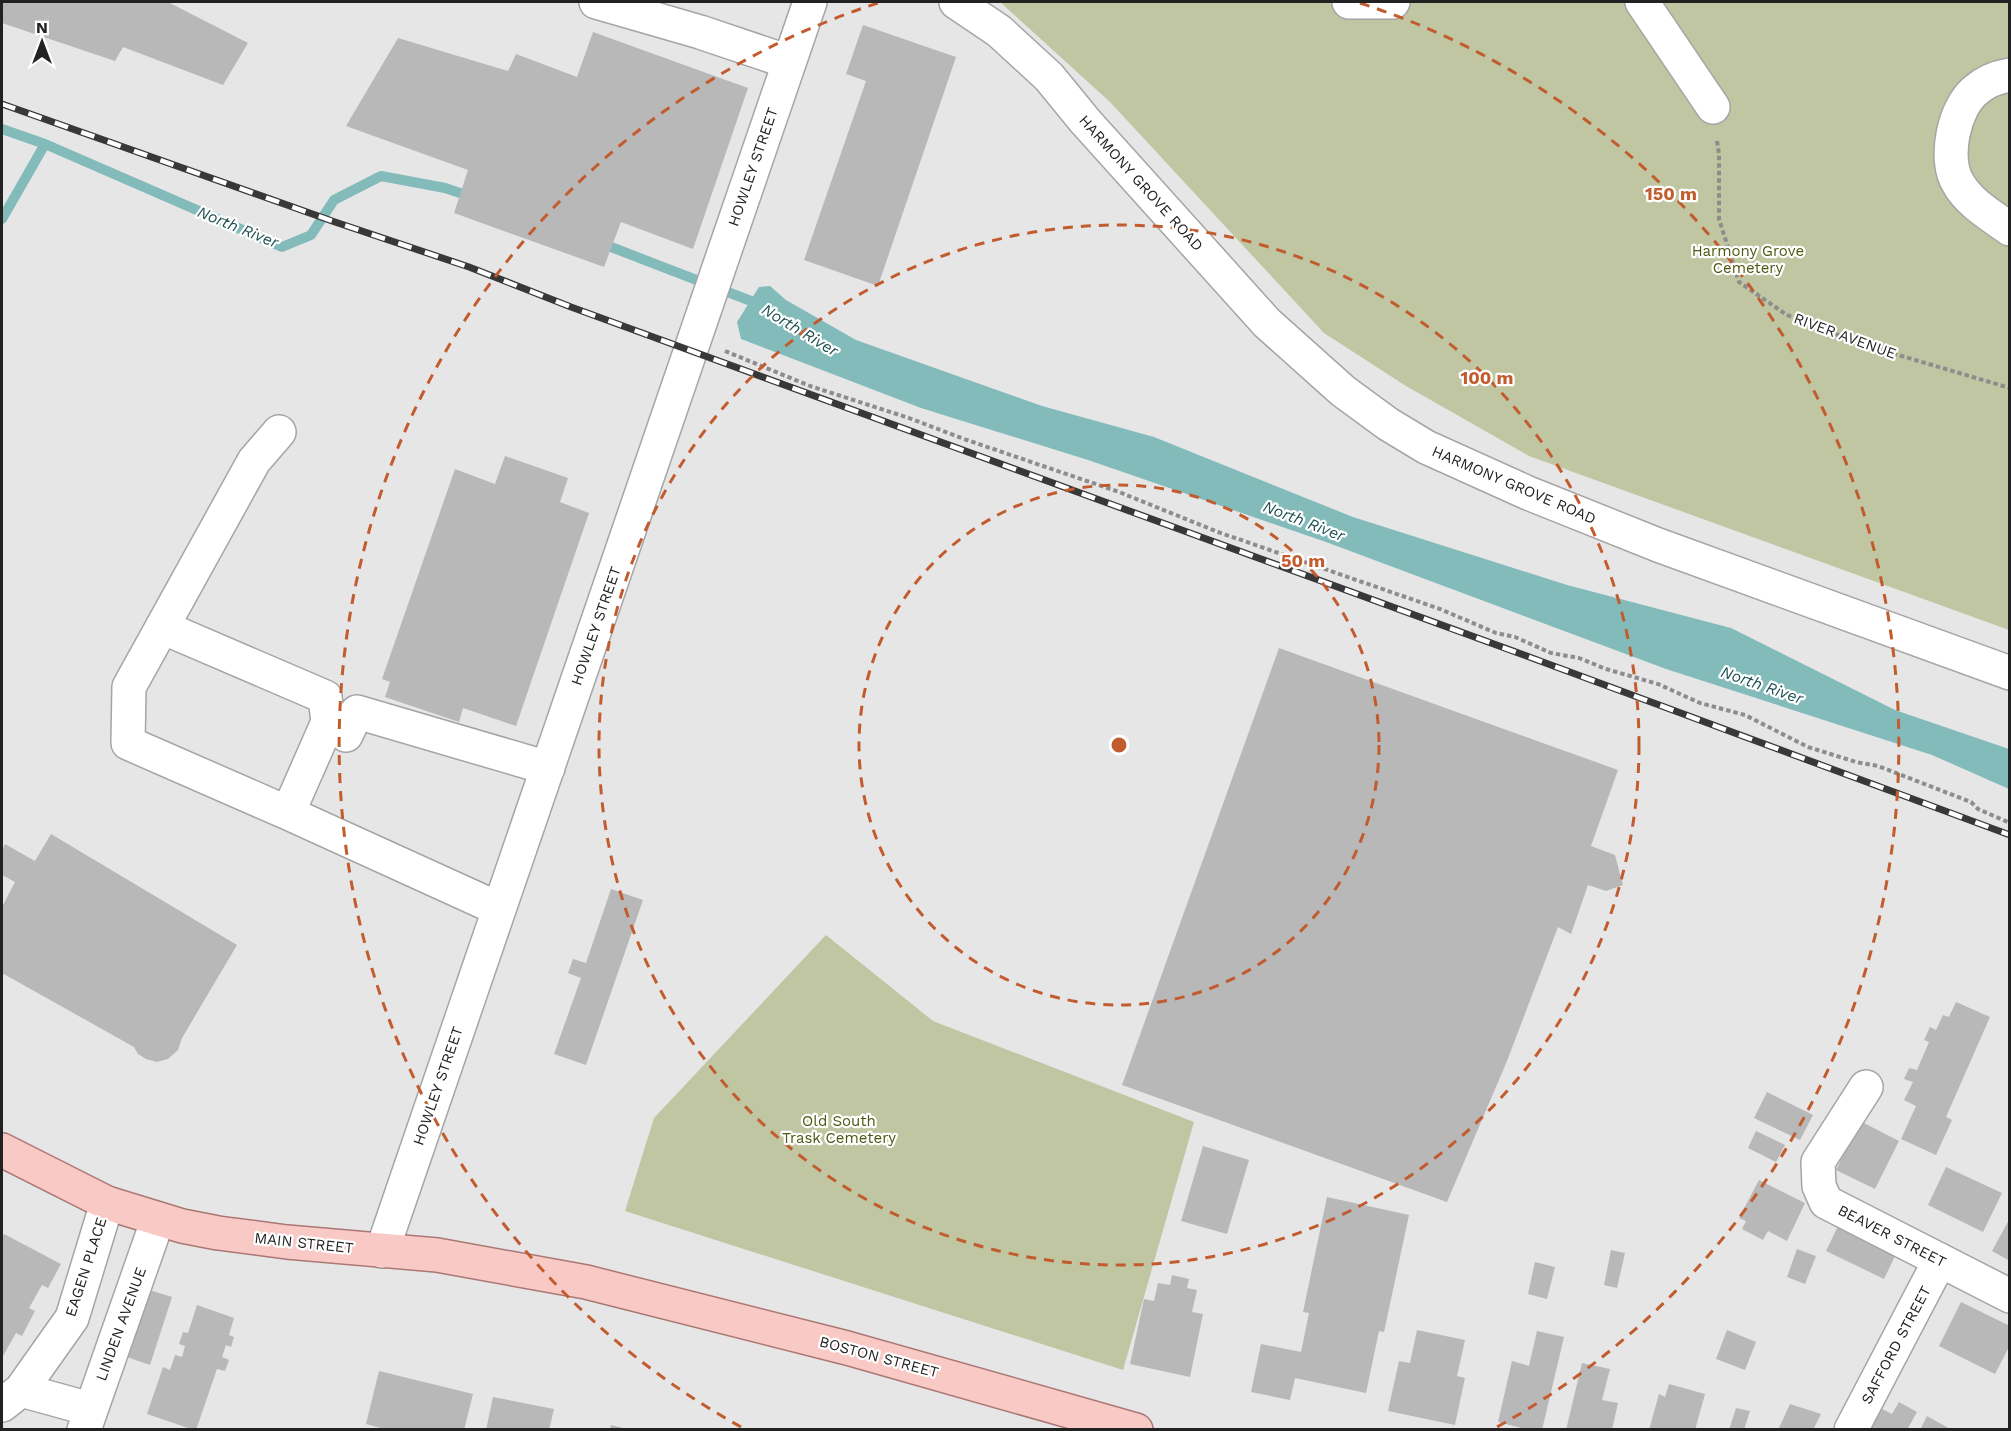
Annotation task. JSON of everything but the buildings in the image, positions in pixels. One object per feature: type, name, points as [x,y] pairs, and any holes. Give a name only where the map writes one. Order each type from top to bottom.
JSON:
[{"type":"main road","name":"MAIN STREET","points":[[2,1150],[107,1203],[182,1226],[218,1233],[437,1255],[620,1289]]},
{"type":"main road","name":"BOSTON STREET","points":[[620,1289],[857,1350],[1136,1430]]},
{"type":"street","points":[[596,2],[700,32],[789,62]]},
{"type":"street","name":"HOWLEY STREET","points":[[382,1251],[810,2]]},
{"type":"street","name":"HARMONY GROVE ROAD","points":[[956,2],[999,31],[1048,77],[1267,323],[1343,391],[1398,430],[1426,447],[1477,471],[1658,545],[2010,673]]},
{"type":"street","points":[[1349,2],[1393,2]]},
{"type":"street","points":[[1642,2],[1713,107]]},
{"type":"street","points":[[2010,75],[1999,77],[1975,90],[1962,106],[1953,132],[1951,160],[1957,183],[1978,206],[2010,229]]},
{"type":"street","points":[[279,432],[254,461],[129,687],[128,742],[499,909]]},
{"type":"street","points":[[162,627],[326,698],[328,722],[288,813]]},
{"type":"street","points":[[346,735],[357,712],[548,768]]},
{"type":"street","name":"BEAVER STREET","points":[[1866,1087],[1818,1162],[1819,1186],[1826,1202],[2010,1296]]},
{"type":"street","name":"EAGEN PLACE","points":[[11,1397],[72,1318],[107,1203]]},
{"type":"street","name":"LINDEN AVENUE","points":[[87,1419],[158,1219]]},
{"type":"street","name":"SAFFORD STREET","points":[[1851,1430],[1940,1260]]},
{"type":"street","points":[[11,1397],[87,1419]]},
{"type":"path","name":"RIVER AVENUE","points":[[1713,107],[1719,154],[1719,219],[1739,282],[1787,315],[1861,344],[2010,388]]},
{"type":"path","points":[[697,331],[810,386],[909,418],[1119,492],[1218,532],[1440,609],[1551,653],[1579,658],[1606,669],[1658,684],[1708,706],[1745,715],[1808,747],[1901,774],[1971,802],[1978,810],[2010,823]]},
{"type":"green space","name":"Harmony Grove Cemetery","points":[[1000,2],[2009,2],[2009,630],[1529,456],[1406,386],[1324,333],[1110,102]]},
{"type":"green space","name":"Old South Trask Cemetery","points":[[826,935],[933,1021],[1194,1122],[1123,1370],[625,1211],[654,1118]]},
{"type":"water","points":[[770,286],[786,300],[856,340],[1042,406],[1154,437],[1353,517],[1567,585],[1731,628],[1895,710],[2009,749],[2009,789],[1932,755],[1666,669],[1326,542],[1088,460],[921,408],[741,339],[737,322],[759,287]]},
{"type":"waterway","name":"North River","points":[[2,129],[45,144],[282,247],[311,235],[334,200],[381,176],[460,193]]},
{"type":"waterway","points":[[2,219],[45,144]]},
{"type":"waterway","name":"North River","points":[[611,247],[751,301]]},
{"type":"railway","points":[[2,104],[469,267],[571,307],[2010,835]]}]
